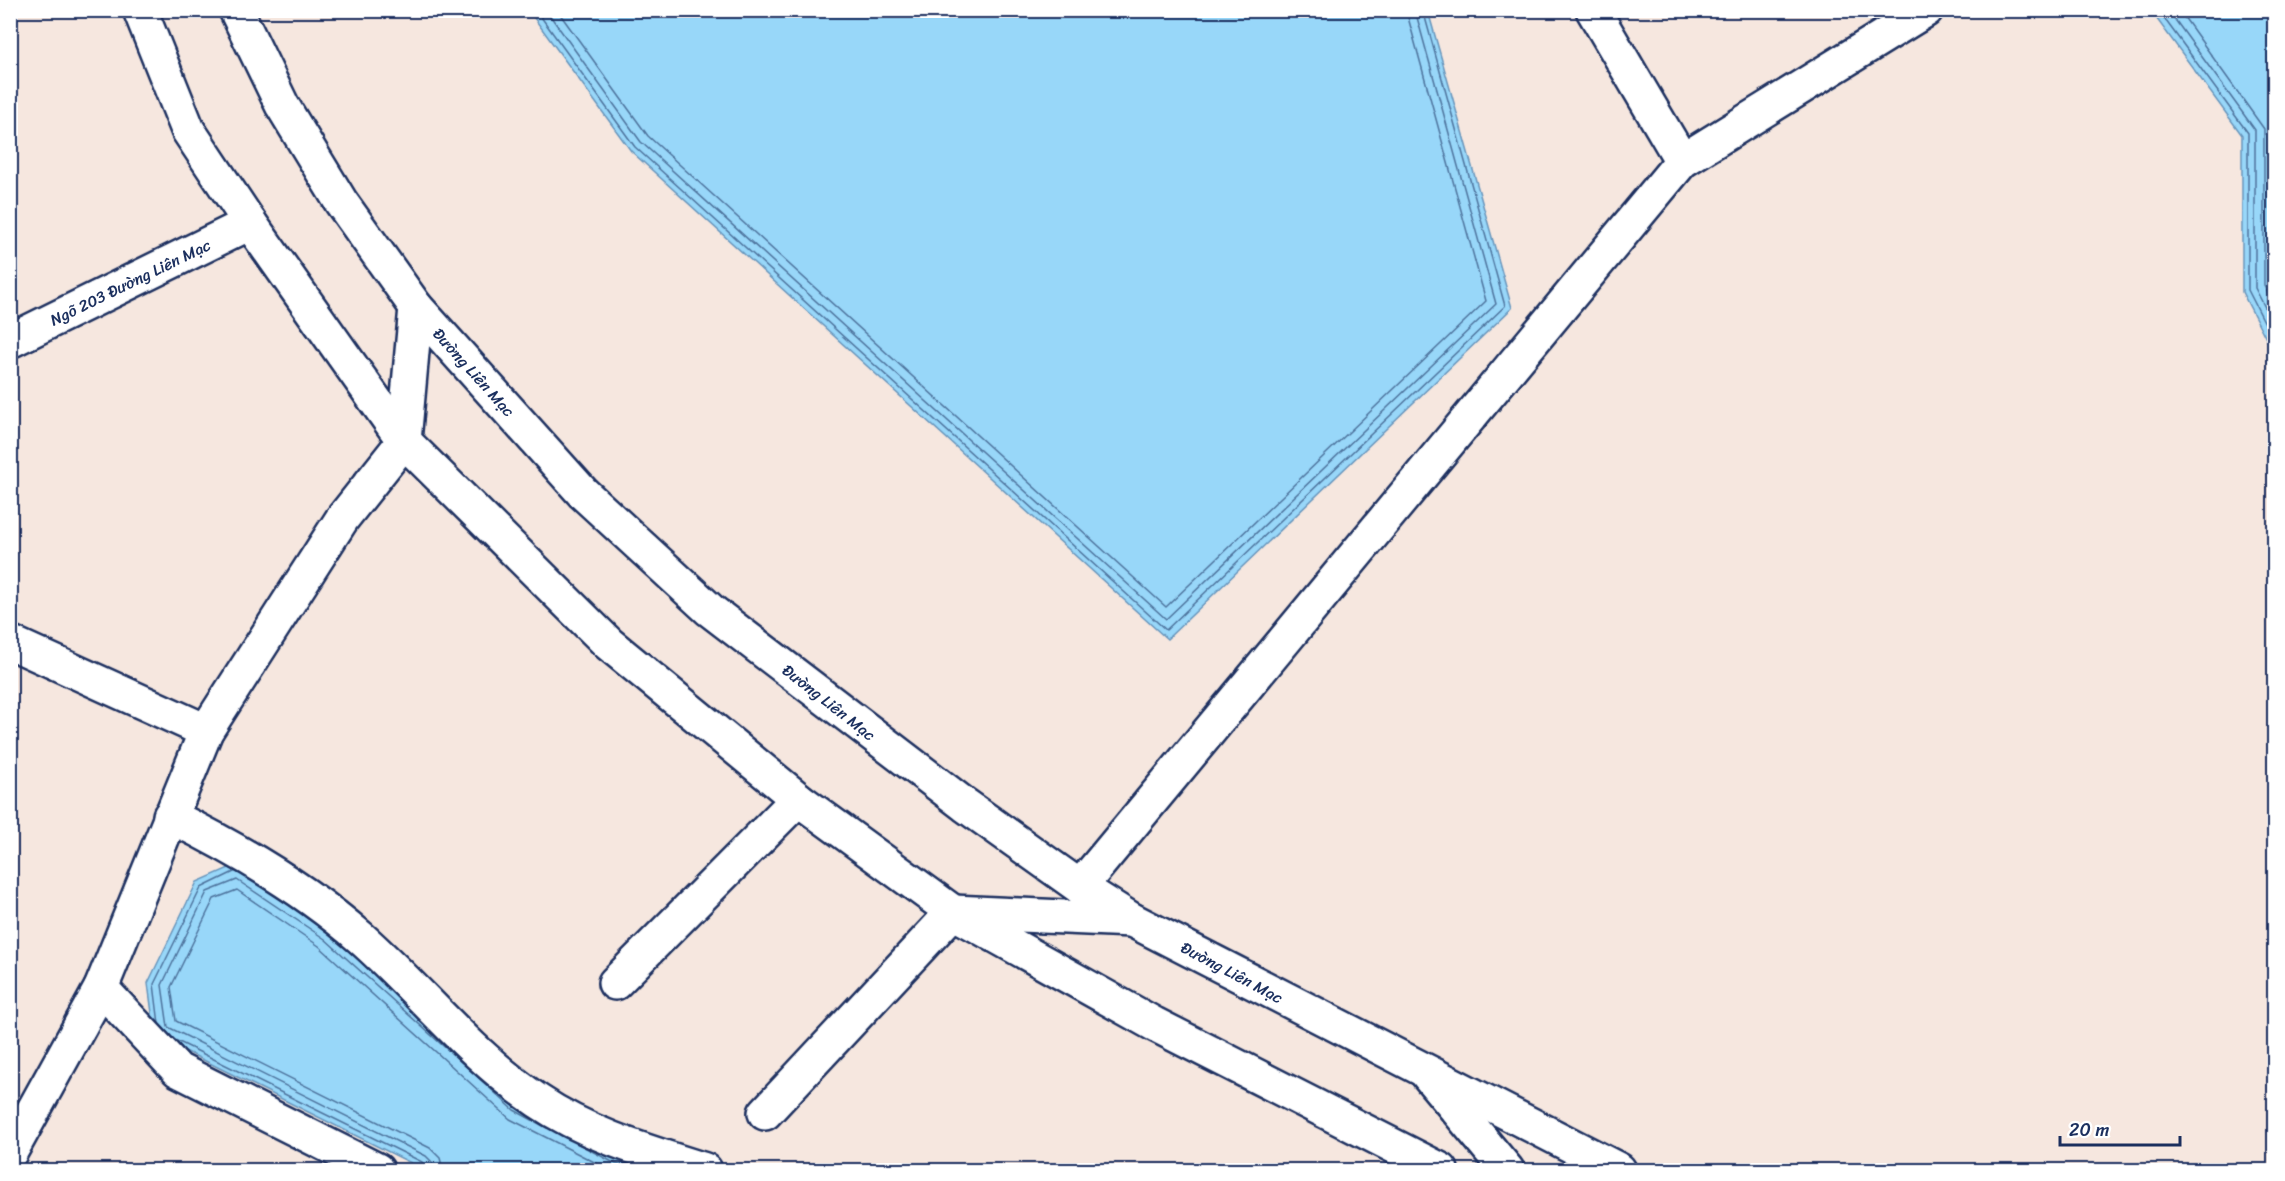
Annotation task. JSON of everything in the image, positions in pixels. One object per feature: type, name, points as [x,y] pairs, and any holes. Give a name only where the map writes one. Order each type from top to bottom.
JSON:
[{"type":"street","points":[[140,10],[188,130],[250,223],[404,441],[609,644],[798,799],[953,912],[1154,1024],[1441,1170]]},
{"type":"street","name":"Đường Liên Mạc","points":[[236,10],[282,105],[341,202],[416,307],[583,493],[710,610],[964,805],[1080,887],[1132,920],[1428,1075],[1618,1170]]},
{"type":"street","points":[[1593,10],[1682,161]]},
{"type":"street","points":[[1080,887],[1682,161],[1926,10]]},
{"type":"street","name":"Ngõ 203 Đường Liên Mạc","points":[[10,341],[250,223]]},
{"type":"street","points":[[10,1152],[101,988],[206,732],[342,519],[404,441],[416,307]]},
{"type":"street","points":[[10,642],[206,732]]},
{"type":"street","points":[[615,983],[798,799]]},
{"type":"street","points":[[170,816],[224,843],[303,893],[351,930],[473,1047],[538,1101],[580,1125],[622,1143],[705,1170]]},
{"type":"street","points":[[765,1113],[953,912],[1132,920]]},
{"type":"street","points":[[101,988],[178,1070],[377,1170]]},
{"type":"street","points":[[1428,1075],[1507,1170]]},
{"type":"water","points":[[529,11],[1428,11],[1512,308],[1167,639],[631,151]]},
{"type":"water","points":[[2151,11],[2274,11],[2274,354],[2242,292],[2242,135]]},
{"type":"water","points":[[238,864],[333,928],[523,1100],[680,1170],[425,1170],[155,1036],[148,983],[197,882]]}]
